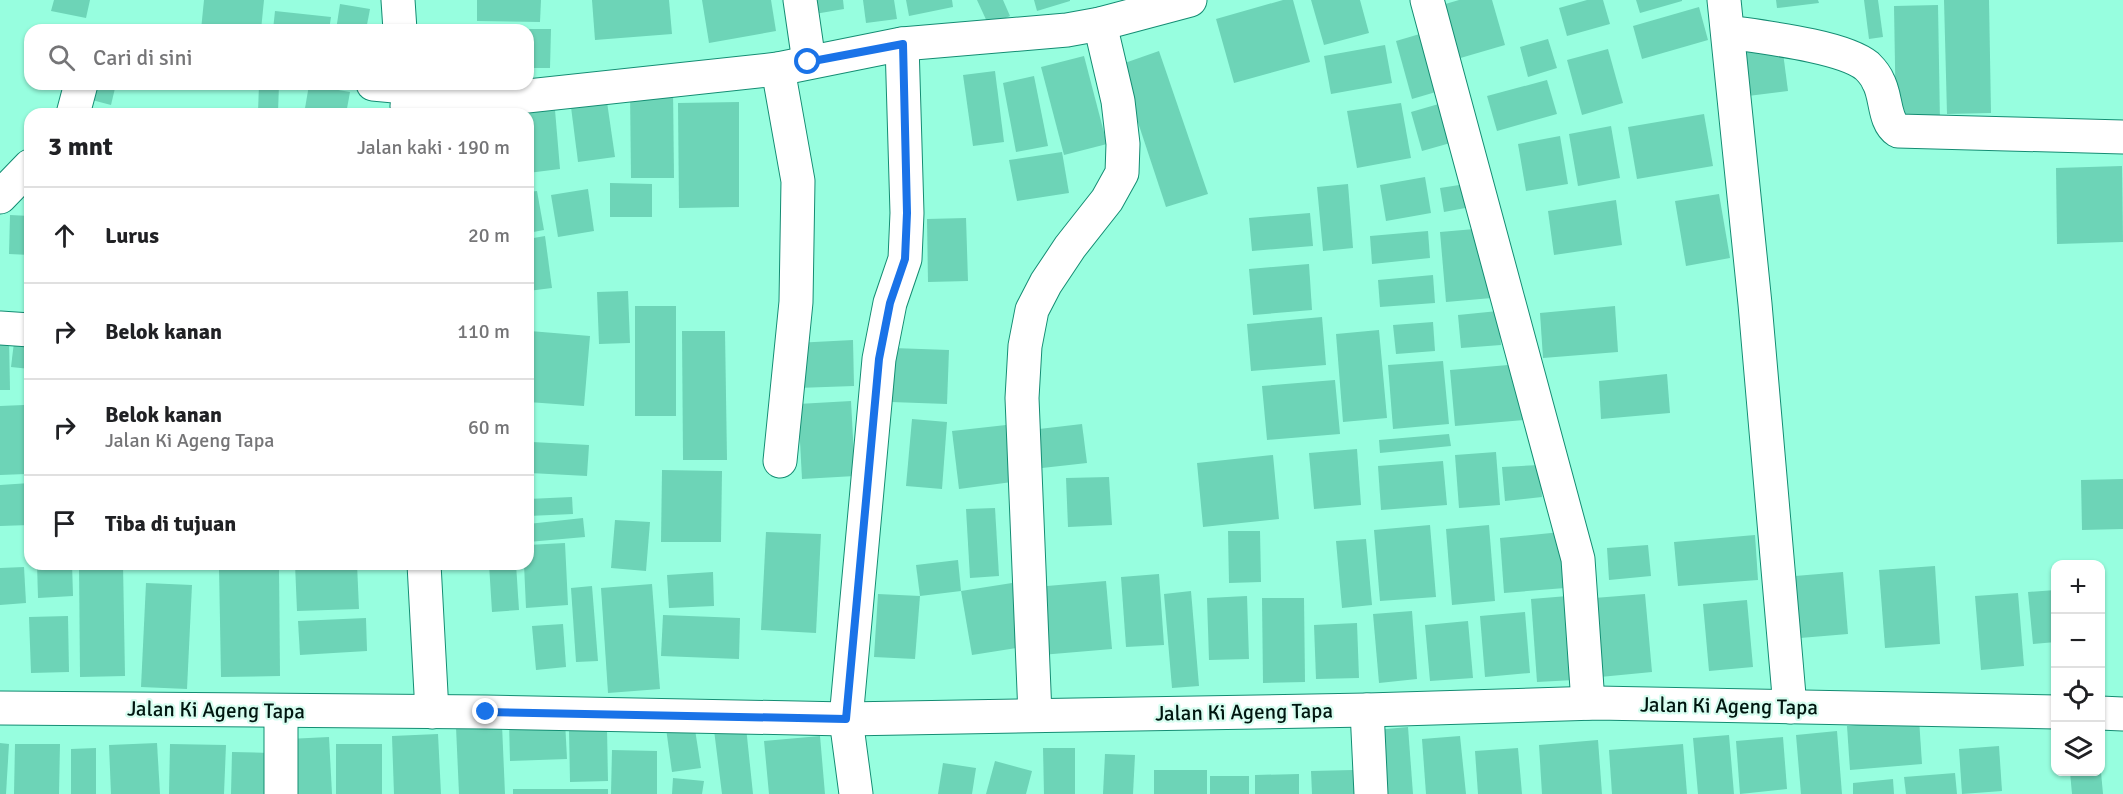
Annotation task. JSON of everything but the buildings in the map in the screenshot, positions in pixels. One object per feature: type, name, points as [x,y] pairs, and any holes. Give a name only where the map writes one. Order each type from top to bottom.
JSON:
[{"type":"street","points":[[398,0],[400,24]]},
{"type":"street","points":[[780,460],[796,302],[798,181],[793,66],[800,0]]},
{"type":"street","points":[[388,90],[411,99],[473,102],[793,66],[903,44],[1067,30],[1100,24],[1191,0]]},
{"type":"street","points":[[1427,0],[1578,559],[1588,703]]},
{"type":"street","points":[[1724,0],[1755,304],[1790,707]]},
{"type":"street","points":[[1035,716],[1022,398],[1025,346],[1032,310],[1046,283],[1070,247],[1107,200],[1122,173],[1123,144],[1118,100],[1100,24]]},
{"type":"street","points":[[1728,32],[1814,46],[1852,58],[1867,66],[1879,82],[1889,120],[1892,127],[1898,131],[2123,137]]},
{"type":"street","points":[[856,794],[846,719],[879,359],[890,303],[905,259],[907,213],[903,44]]},
{"type":"street","points":[[75,108],[79,90]]},
{"type":"street","points":[[0,197],[24,172]]},
{"type":"street","points":[[0,328],[24,330]]},
{"type":"street","points":[[425,570],[459,712]]},
{"type":"street","name":"Jalan Ki Ageng Tapa","points":[[0,708],[459,712],[846,719],[1366,710],[1588,703],[2051,712]]},
{"type":"street","points":[[1366,710],[1371,794]]},
{"type":"street","points":[[281,711],[281,794]]},
{"type":"street","points":[[2105,713],[2123,714]]},
{"type":"route","points":[[486,712],[846,719],[879,359],[890,303],[905,259],[907,213],[903,44],[808,62]]}]
